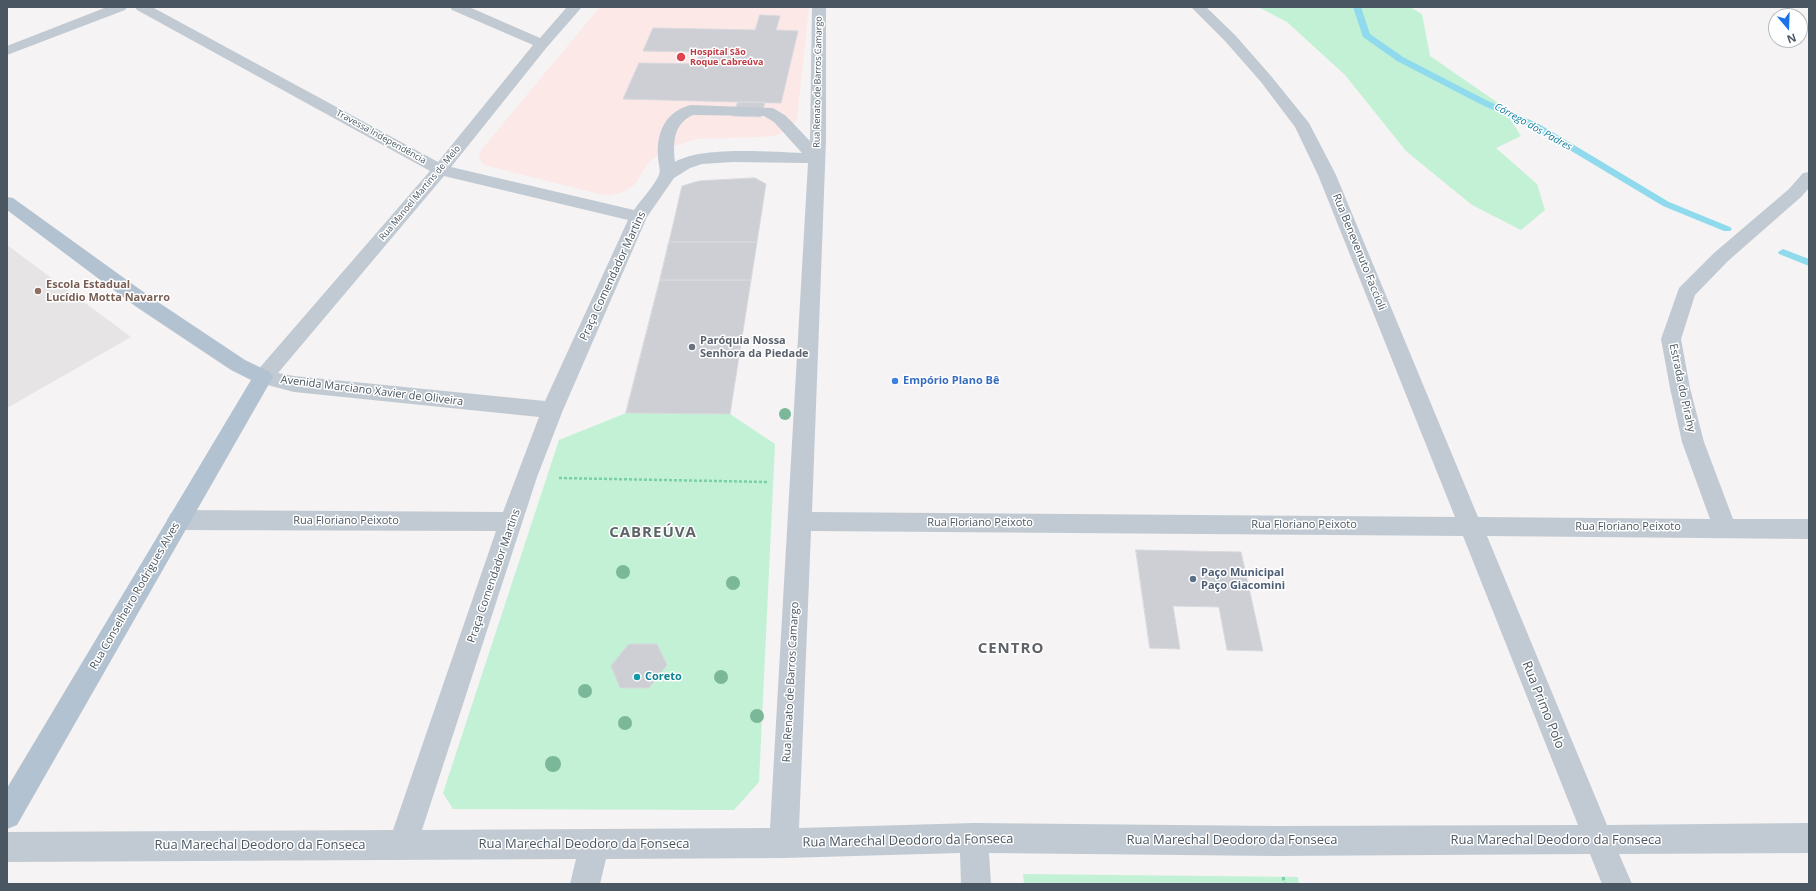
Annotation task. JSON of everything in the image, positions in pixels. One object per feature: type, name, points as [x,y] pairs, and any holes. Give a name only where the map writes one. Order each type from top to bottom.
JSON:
[{"type":"main road","name":"Avenida Marciano Xavier de Oliveira","points":[[7,202],[142,301],[238,365],[263,377]]},
{"type":"main road","name":"Rua Conselheiro Rodrigues Alves","points":[[7,815],[263,377]]},
{"type":"street","points":[[7,51],[120,7]]},
{"type":"street","name":"Travessa Independência","points":[[142,7],[440,170],[638,217]]},
{"type":"street","points":[[457,7],[542,44]]},
{"type":"street","name":"Rua Manoel Martins de Melo","points":[[263,377],[440,170],[542,44],[575,7]]},
{"type":"street","name":"Rua Renato de Barros Camargo","points":[[816,158],[818,140],[819,7]]},
{"type":"street","name":"Rua Benevenuto Faccioli","points":[[1198,7],[1230,38],[1266,79],[1302,126],[1328,175],[1470,526]]},
{"type":"street","points":[[668,174],[664,140],[672,122],[681,113],[691,110],[767,111],[780,119],[816,158],[799,521]]},
{"type":"street","name":"Praça Comendador Martins","points":[[402,845],[526,477],[552,410],[638,217],[668,174],[684,164],[712,158],[816,158]]},
{"type":"street","name":"Estrada do Pirahy","points":[[1726,528],[1693,442],[1680,388],[1671,339],[1686,294],[1721,257],[1795,193],[1809,177]]},
{"type":"street","name":"Avenida Marciano Xavier de Oliveira","points":[[263,377],[294,384],[552,410]]},
{"type":"street","name":"Rua Floriano Peixoto","points":[[179,520],[512,522]]},
{"type":"street","name":"Rua Renato de Barros Camargo","points":[[784,843],[799,521]]},
{"type":"street","name":"Rua Floriano Peixoto","points":[[799,521],[1809,529]]},
{"type":"street","name":"Rua Primo Polo","points":[[1470,526],[1616,884]]},
{"type":"street","points":[[974,838],[976,884]]},
{"type":"street","name":"Rua Marechal Deodoro da Fonseca","points":[[7,846],[784,843],[974,838],[1268,841],[1809,838]]},
{"type":"street","points":[[585,884],[594,844]]},
{"type":"path","points":[[526,477],[801,482]]},
{"type":"shaded area","name":"Hospital São Roque Cabreúva","points":[[600,7],[809,7],[797,117],[795,123],[778,135],[697,139],[664,149],[648,163],[635,184],[623,192],[609,195],[595,193],[484,165],[479,158],[482,149]]},
{"type":"shaded area","name":"Escola Estadual Lucídio Motta Navarro","points":[[7,245],[131,337],[7,408]]},
{"type":"green space","points":[[1258,7],[1410,7],[1422,14],[1430,56],[1501,105],[1521,136],[1496,148],[1537,184],[1545,210],[1521,230],[1472,205],[1406,151],[1345,75],[1287,22]]},
{"type":"green space","points":[[626,413],[730,414],[775,444],[759,782],[734,810],[453,809],[443,793],[559,440]]},
{"type":"green space","points":[[1023,874],[1298,877],[1299,884],[1024,884]]},
{"type":"building","points":[[760,15],[780,16],[776,30],[798,31],[781,103],[623,99],[639,63],[696,64],[700,52],[643,51],[653,28],[755,30]]},
{"type":"building","points":[[738,102],[765,102],[761,117],[733,116]]},
{"type":"building","points":[[755,178],[766,184],[757,242],[669,242],[682,186],[699,181]]},
{"type":"building","points":[[669,242],[757,242],[751,280],[660,280]]},
{"type":"building","name":"Paróquia Nossa Senhora da Piedade","points":[[660,280],[751,280],[730,414],[626,413]]},
{"type":"building","name":"Paço Municipal Paço Giacomini","points":[[1136,550],[1241,552],[1263,651],[1227,650],[1219,607],[1173,606],[1180,649],[1150,648]]},
{"type":"building","name":"Coreto","points":[[629,644],[657,644],[667,665],[649,688],[620,688],[611,666]]},
{"type":"waterway","name":"Córrego dos Padres","points":[[1357,7],[1366,35],[1400,59],[1483,102],[1536,126],[1666,204],[1727,229]]},
{"type":"waterway","name":"Córrego dos Padres","points":[[1783,252],[1809,263]]},
{"type":"place","name":"Hospital São Roque Cabreúva","points":[[681,57]]},
{"type":"place","name":"Escola Estadual Lucídio Motta Navarro","points":[[38,291]]},
{"type":"place","name":"Paróquia Nossa Senhora da Piedade","points":[[692,347]]},
{"type":"place","name":"Empório Plano Bê","points":[[895,381]]},
{"type":"place","name":"Paço Municipal Paço Giacomini","points":[[1193,579]]},
{"type":"place","name":"Coreto","points":[[637,677]]},
{"type":"district","name":"CABREÚVA","points":[[653,533]]},
{"type":"district","name":"CENTRO","points":[[1011,649]]}]
